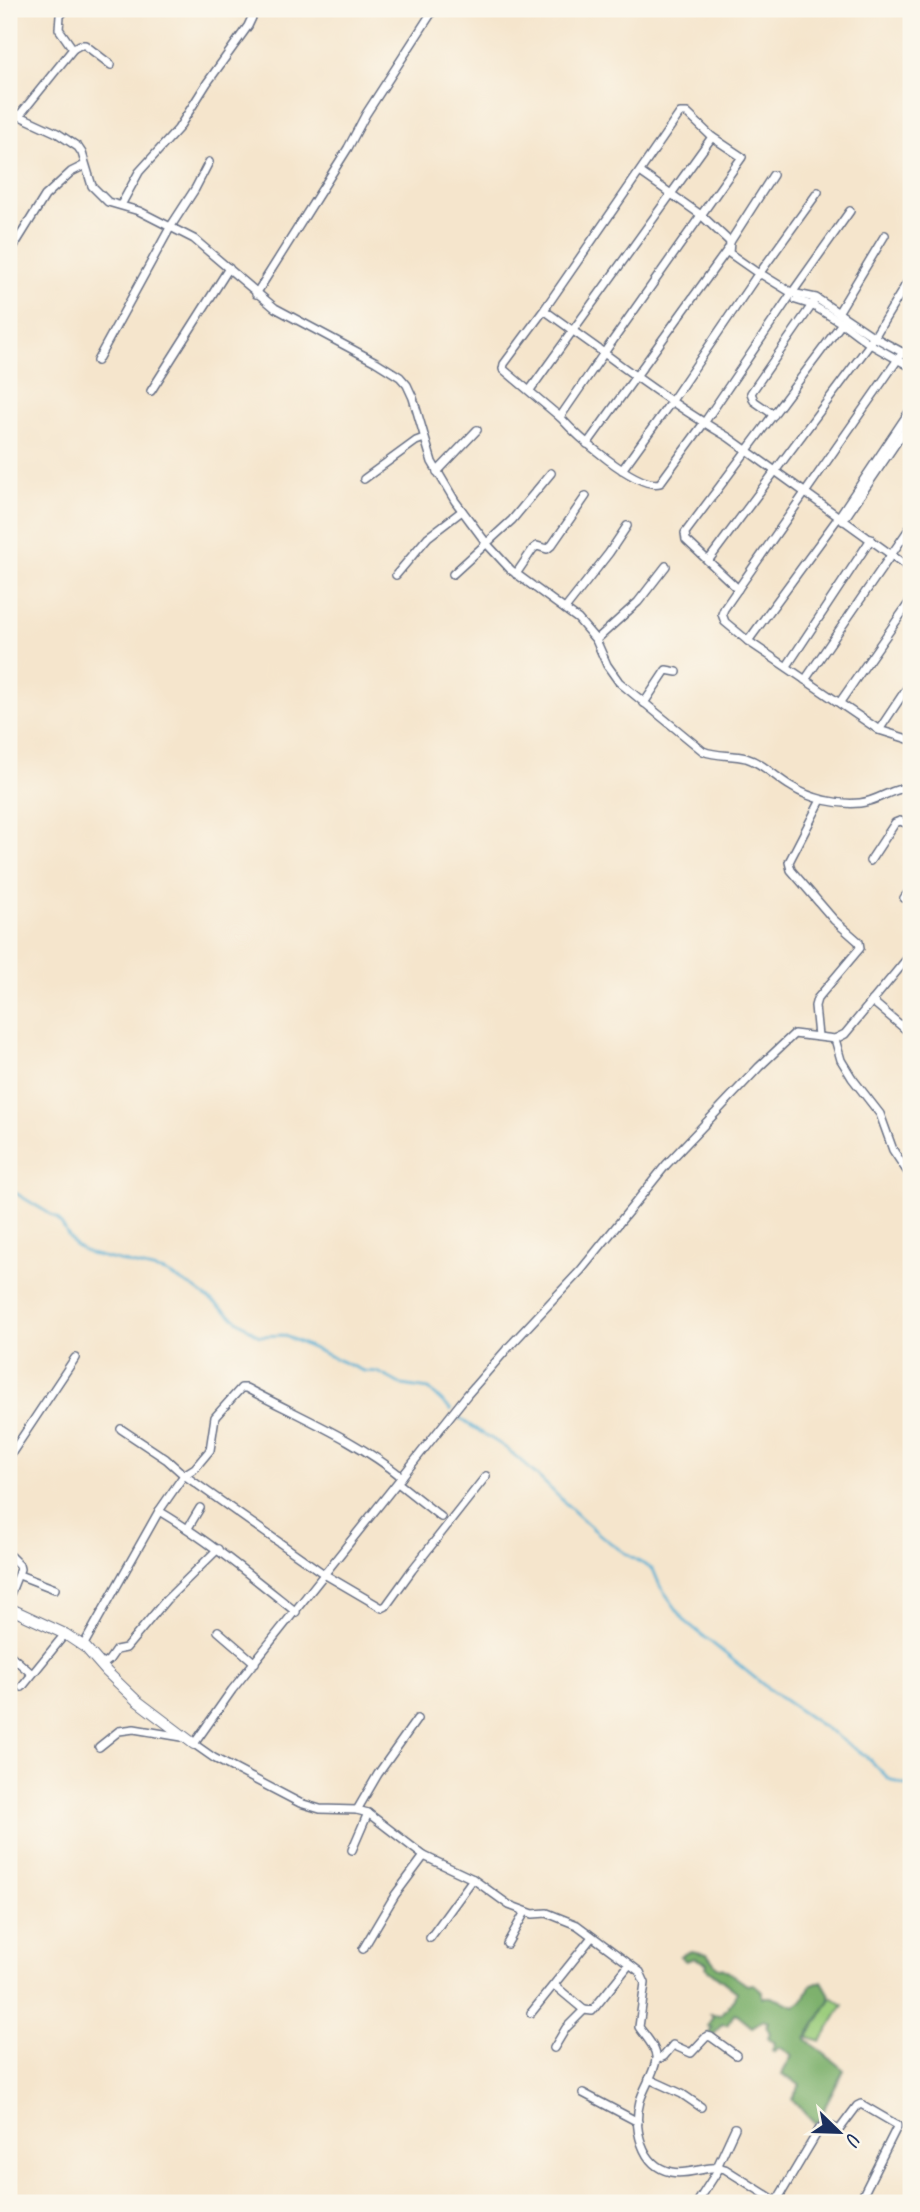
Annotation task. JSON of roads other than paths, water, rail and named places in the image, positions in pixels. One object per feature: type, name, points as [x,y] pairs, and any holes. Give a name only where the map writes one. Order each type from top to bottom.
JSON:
[{"type":"street","points":[[66,9],[60,16],[59,29],[73,49]]},
{"type":"street","points":[[121,205],[139,172],[178,128],[248,26],[256,9]]},
{"type":"street","points":[[256,294],[433,9]]},
{"type":"street","points":[[19,116],[73,49],[80,45],[85,45],[111,65]]},
{"type":"street","points":[[9,111],[57,133],[78,147],[82,153],[78,169],[45,196],[9,254]]},
{"type":"street","points":[[560,417],[742,157],[712,137],[682,111],[503,369],[506,374],[530,390],[587,444],[622,470],[658,485],[794,296],[850,211]]},
{"type":"street","points":[[530,390],[712,137]]},
{"type":"street","points":[[97,361],[209,162]]},
{"type":"street","points":[[78,169],[108,202],[139,211],[194,239],[275,308],[400,377],[413,398],[420,439],[456,514],[483,548],[578,618],[597,640],[614,676],[703,751],[711,755],[747,758],[791,787],[821,800],[859,803],[873,800],[897,788],[911,787]]},
{"type":"street","points":[[640,172],[701,215],[729,246],[732,255],[794,296],[814,301],[838,313],[897,360],[911,367]]},
{"type":"street","points":[[587,444],[729,246],[773,175]]},
{"type":"street","points":[[622,470],[818,192]]},
{"type":"street","points":[[838,313],[885,235]]},
{"type":"street","points":[[151,391],[229,268]]},
{"type":"street","points":[[708,561],[872,340],[911,276]]},
{"type":"street","points":[[814,301],[842,323],[872,340],[911,356]]},
{"type":"street","points":[[774,415],[754,401],[751,393],[814,301]]},
{"type":"street","points":[[544,310],[911,569]]},
{"type":"street","points":[[738,589],[686,540],[685,533],[842,323]]},
{"type":"street","points":[[903,352],[724,609],[723,619],[748,641],[879,730],[911,740]]},
{"type":"street","points":[[841,519],[911,409]]},
{"type":"street","points":[[748,641],[911,421]]},
{"type":"street","points":[[437,472],[477,430]]},
{"type":"street","points":[[364,479],[420,439]]},
{"type":"street","points":[[453,574],[512,520],[551,473]]},
{"type":"street","points":[[516,573],[533,549],[537,546],[547,549],[552,545],[586,496]]},
{"type":"street","points":[[396,575],[428,537],[456,514]]},
{"type":"street","points":[[565,609],[609,554],[627,526]]},
{"type":"street","points":[[805,680],[911,526]]},
{"type":"street","points":[[787,667],[871,539]]},
{"type":"street","points":[[597,640],[638,602],[666,566]]},
{"type":"street","points":[[841,702],[911,600]]},
{"type":"street","points":[[644,704],[666,670],[677,673]]},
{"type":"street","points":[[879,730],[911,682]]},
{"type":"street","points":[[818,1036],[815,1006],[817,999],[860,948],[859,942],[834,920],[790,866],[789,862],[821,800]]},
{"type":"street","points":[[870,861],[895,824],[900,821],[911,825]]},
{"type":"street","points":[[904,898],[911,889]]},
{"type":"street","points":[[194,1744],[232,1690],[467,1395],[581,1270],[666,1165],[790,1037],[798,1034],[835,1039],[845,1034],[911,954]]},
{"type":"street","points":[[872,1001],[911,1034]]},
{"type":"street","points":[[835,1039],[841,1060],[852,1079],[880,1114],[893,1150],[911,1177]]},
{"type":"street","points":[[9,1457],[75,1358]]},
{"type":"street","points":[[83,1646],[159,1511],[184,1475],[208,1454],[212,1445],[211,1434],[215,1418],[243,1387],[357,1444],[442,1517]]},
{"type":"street","points":[[121,1429],[324,1574],[380,1608],[386,1606],[486,1476]]},
{"type":"street","points":[[188,1528],[200,1508]]},
{"type":"street","points":[[159,1511],[218,1549],[296,1612]]},
{"type":"street","points":[[102,1666],[116,1650],[126,1648],[166,1600],[218,1549]]},
{"type":"street","points":[[9,1555],[19,1564],[19,1575],[9,1597]]},
{"type":"street","points":[[19,1575],[55,1589]]},
{"type":"street","points":[[9,1608],[65,1634],[83,1646],[136,1700],[182,1737],[214,1758],[300,1803],[320,1809],[357,1810],[424,1856],[473,1880],[509,1905],[525,1912],[551,1915],[577,1925],[643,1977],[645,1983],[639,2027],[660,2058]]},
{"type":"street","points":[[218,1631],[255,1663]]},
{"type":"street","points":[[22,1687],[65,1634]]},
{"type":"street","points":[[9,1654],[32,1674]]},
{"type":"street","points":[[357,1810],[378,1773],[417,1720]]},
{"type":"street","points":[[99,1747],[117,1732],[127,1730],[156,1731],[182,1737]]},
{"type":"street","points":[[352,1850],[367,1816]]},
{"type":"street","points":[[363,1949],[395,1895],[424,1856]]},
{"type":"street","points":[[430,1938],[473,1880]]},
{"type":"street","points":[[507,1944],[525,1912]]},
{"type":"street","points":[[531,2013],[592,1937]]},
{"type":"street","points":[[554,1986],[584,2010],[592,2011],[629,1965]]},
{"type":"street","points":[[554,2048],[566,2028],[584,2010]]},
{"type":"street","points":[[719,2163],[680,2173],[662,2169],[647,2156],[641,2143],[638,2122],[640,2101],[660,2058],[673,2046],[691,2053],[707,2036],[736,2055]]},
{"type":"street","points":[[649,2079],[682,2094],[701,2107]]},
{"type":"street","points":[[583,2093],[638,2122]]},
{"type":"street","points":[[719,2163],[777,2202],[820,2127],[826,2124],[839,2130],[861,2104],[897,2127],[859,2203]]},
{"type":"street","points":[[697,2203],[734,2128]]},
{"type":"waterway","points":[[9,1189],[58,1219],[74,1245],[90,1254],[165,1272],[194,1288],[259,1336],[283,1335],[363,1371],[378,1372],[402,1385],[429,1389],[451,1410]]},
{"type":"waterway","points":[[457,1416],[507,1449],[612,1544],[653,1569],[660,1586],[685,1621],[771,1691],[867,1757],[889,1779],[905,1785],[911,1782]]}]
